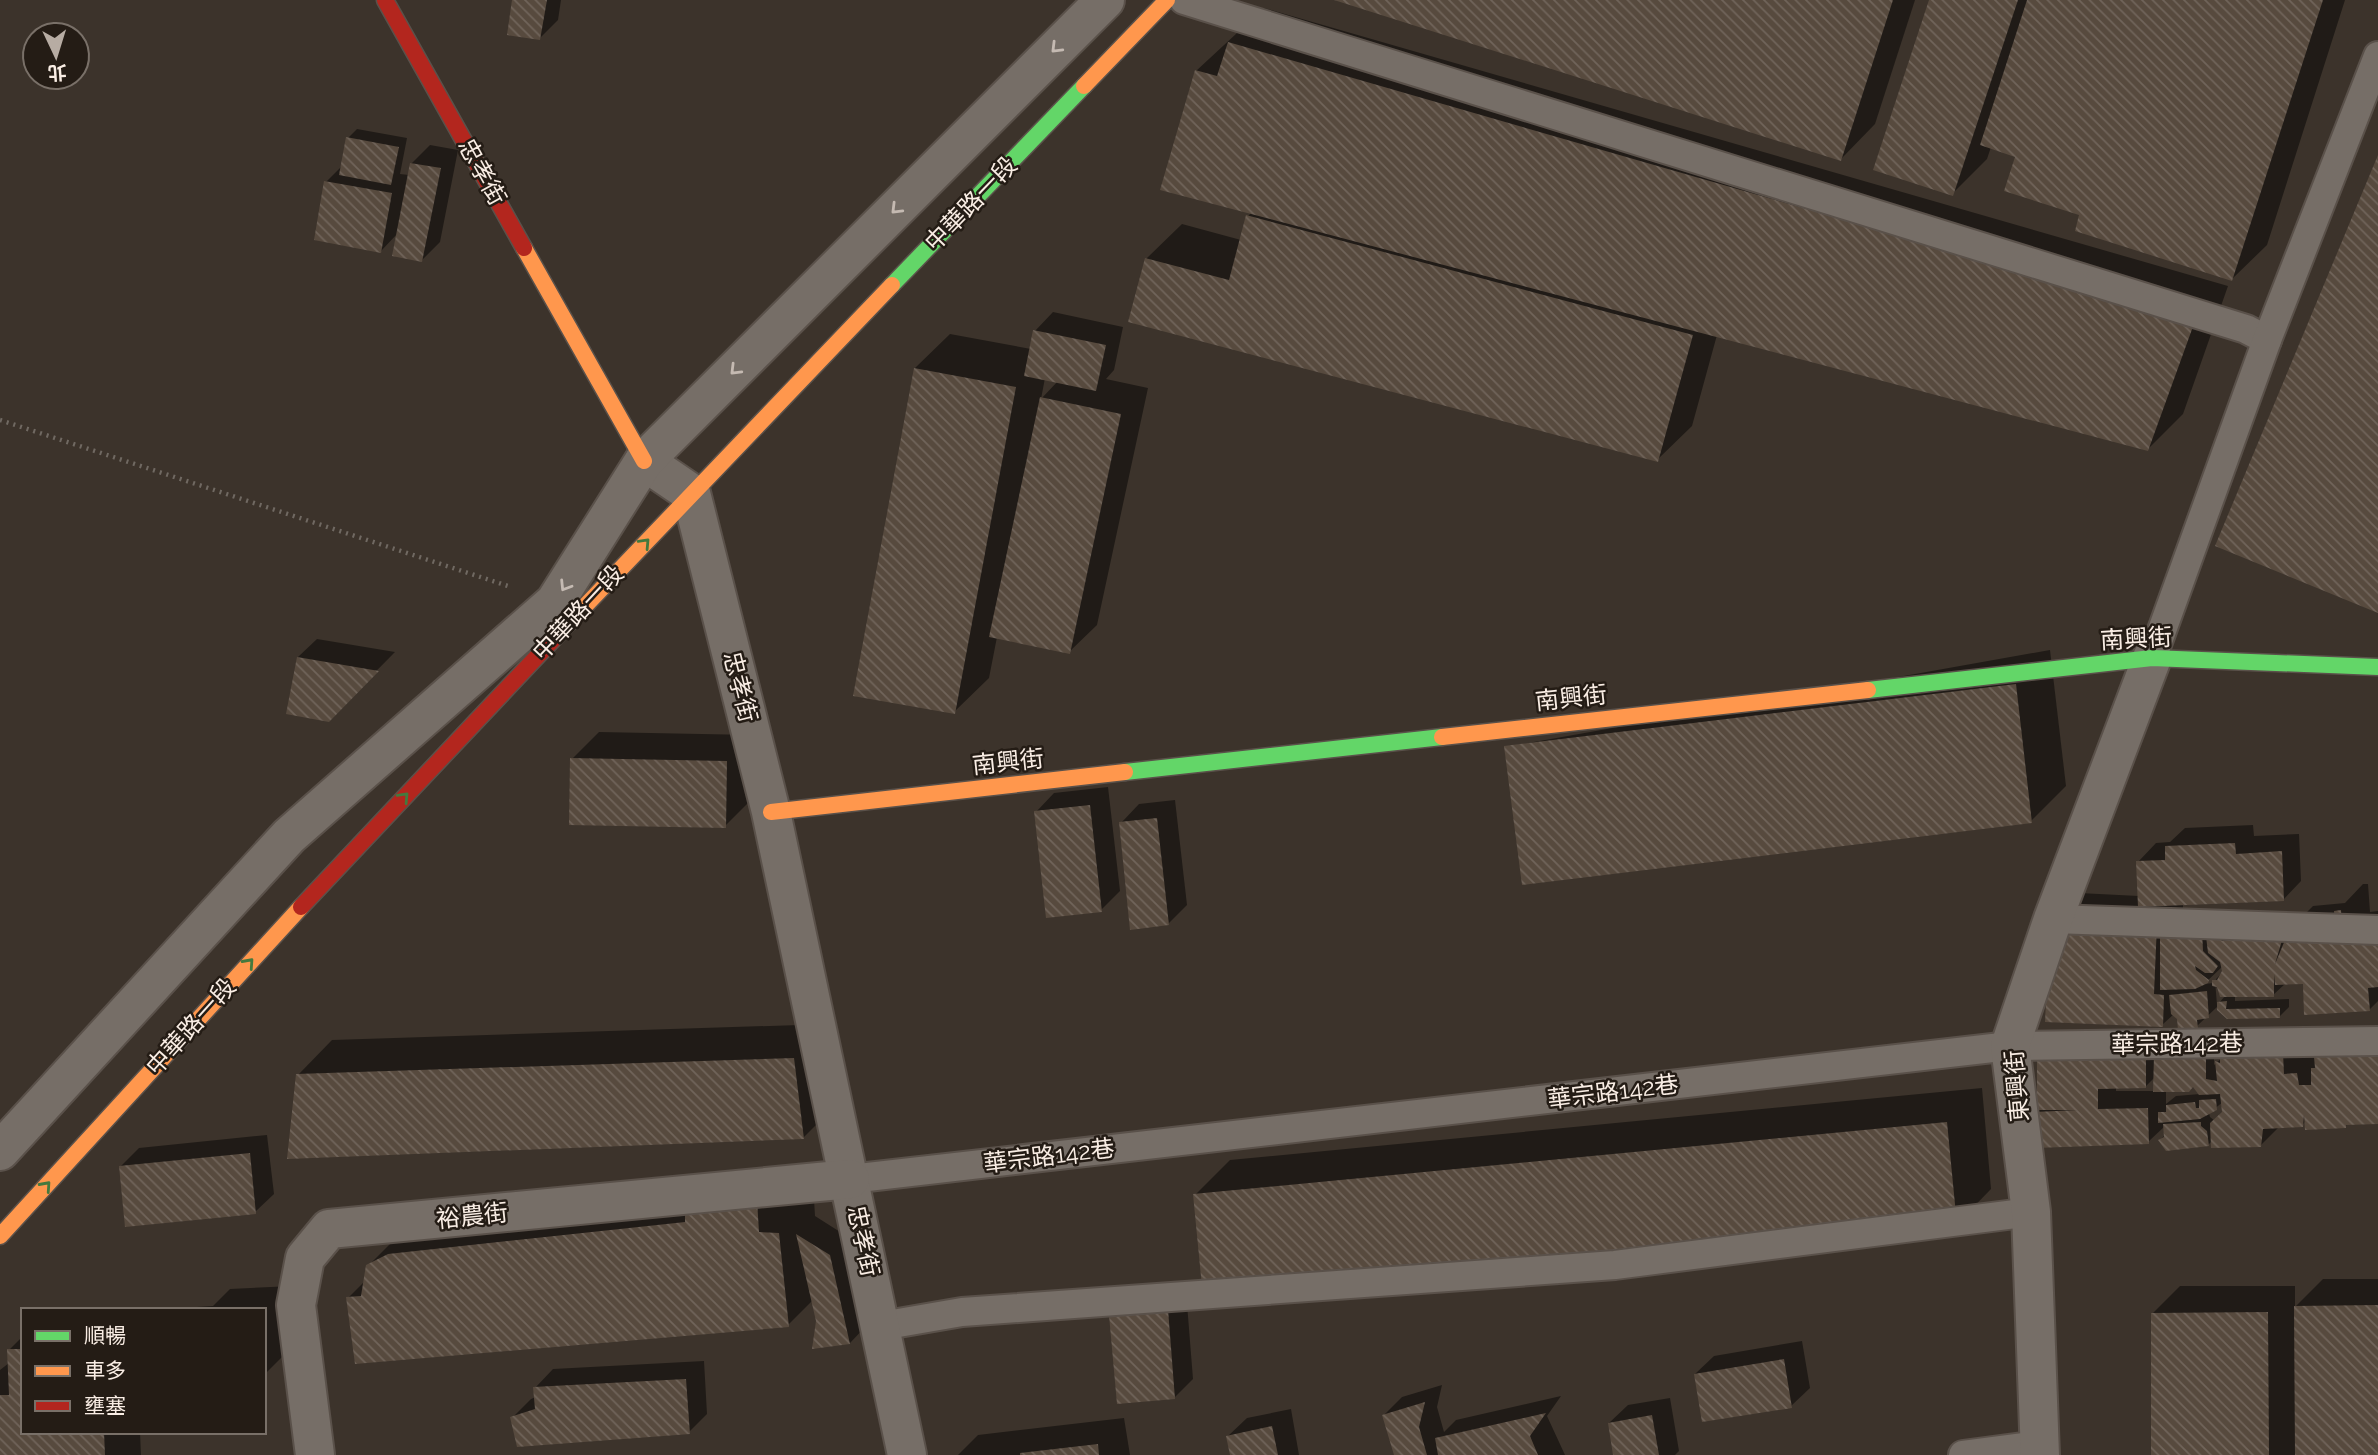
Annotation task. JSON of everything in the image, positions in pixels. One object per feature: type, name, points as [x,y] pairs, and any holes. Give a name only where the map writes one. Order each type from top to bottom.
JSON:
[{"type":"street","name":"忠孝街","points":[[385,0],[645,461],[691,493],[771,812],[907,1455]]},
{"type":"street","name":"中華路一段","points":[[0,1151],[289,836],[555,602],[645,461],[1105,0]]},
{"type":"street","name":"中華路一段","points":[[0,1236],[331,874],[691,493],[1167,0]]},
{"type":"street","name":"南興街","points":[[771,812],[2152,657],[2378,667]]},
{"type":"street","name":"東興街","points":[[2039,1450],[2031,1212],[2010,1046],[2053,919],[2152,657]]},
{"type":"street","name":"裕農街","points":[[315,1455],[296,1305],[305,1258],[329,1229],[850,1179]]},
{"type":"lane","points":[[1184,0],[2232,325],[2267,340]]},
{"type":"lane","points":[[2152,657],[2267,340],[2378,56]]},
{"type":"lane","points":[[2053,919],[2378,930]]},
{"type":"lane","name":"華宗路142巷","points":[[850,1179],[2010,1046],[2378,1041]]},
{"type":"lane","points":[[881,1326],[962,1312],[1615,1265],[2031,1212]]},
{"type":"lane","points":[[1963,1455],[2039,1450]]},
{"type":"path","points":[[0,420],[555,602]]},
{"type":"building","points":[[512,0],[547,0],[540,40],[507,35]]},
{"type":"building","points":[[1334,0],[1893,0],[1841,161]]},
{"type":"building","points":[[1929,0],[2018,0],[1953,196],[1873,170]]},
{"type":"building","points":[[2027,0],[2323,0],[2232,281],[2075,231],[2079,215],[2004,191],[2015,157],[1980,145]]},
{"type":"building","points":[[1228,42],[2195,321],[2148,451],[1160,190],[1195,70],[1217,76]]},
{"type":"building","points":[[346,137],[399,147],[391,185],[339,175]]},
{"type":"building","points":[[2378,155],[2378,613],[2215,546]]},
{"type":"building","points":[[410,163],[441,168],[422,262],[392,256]]},
{"type":"building","points":[[324,181],[392,193],[381,253],[314,240]]},
{"type":"building","points":[[1246,215],[1693,335],[1658,462],[1128,322],[1145,258],[1229,280]]},
{"type":"building","points":[[1033,330],[1106,345],[1096,391],[1024,376]]},
{"type":"building","points":[[914,368],[1016,387],[955,714],[853,696]]},
{"type":"building","points":[[1040,397],[1121,414],[1070,654],[989,637]]},
{"type":"building","points":[[297,657],[379,671],[329,722],[286,714]]},
{"type":"building","points":[[2016,684],[2032,823],[1522,885],[1504,746]]},
{"type":"building","points":[[570,758],[727,761],[726,828],[569,825]]},
{"type":"building","points":[[1090,805],[1102,912],[1046,918],[1034,811]]},
{"type":"building","points":[[1157,818],[1169,925],[1130,930],[1119,822]]},
{"type":"building","points":[[2235,843],[2236,854],[2282,851],[2284,901],[2138,907],[2136,861],[2165,860],[2165,846]]},
{"type":"building","points":[[2341,910],[2343,938],[2378,935],[2378,987],[2368,988],[2370,1011],[2304,1015],[2303,984],[2275,985],[2274,974],[2274,997],[2220,997],[2217,987],[2212,986],[2212,980],[2217,980],[2222,971],[2220,962],[2208,953],[2206,936],[2216,934],[2222,941],[2283,937],[2275,964],[2285,940],[2335,923],[2334,911]]},
{"type":"building","points":[[2050,920],[2157,924],[2154,994],[2164,995],[2163,1027],[2045,1022]]},
{"type":"building","points":[[2202,930],[2203,951],[2218,966],[2213,973],[2205,973],[2195,966],[2196,970],[2209,980],[2208,983],[2195,989],[2160,990],[2160,931]]},
{"type":"building","points":[[2207,991],[2209,1018],[2197,1020],[2198,1028],[2178,1030],[2177,1019],[2171,1014],[2169,995]]},
{"type":"building","points":[[2227,1001],[2226,1009],[2280,1008],[2280,1018],[2227,1019],[2217,1010],[2217,1002]]},
{"type":"building","points":[[2146,1050],[2146,1088],[2098,1089],[2098,1109],[2148,1108],[2149,1144],[2036,1148],[2034,1112],[2078,1110],[2037,1110],[2037,1051]]},
{"type":"building","points":[[2283,1053],[2284,1074],[2297,1073],[2299,1085],[2311,1085],[2311,1068],[2315,1068],[2314,1057],[2378,1054],[2378,1124],[2305,1130],[2304,1115],[2303,1127],[2263,1129],[2261,1147],[2211,1148],[2210,1123],[2222,1112],[2220,1094],[2199,1095],[2193,1087],[2189,1092],[2153,1092],[2154,1055],[2206,1055],[2206,1079],[2217,1081],[2215,1061],[2220,1063],[2220,1056]]},
{"type":"building","points":[[794,1058],[804,1139],[287,1159],[296,1074]]},
{"type":"building","points":[[2216,1099],[2217,1110],[2200,1119],[2158,1123],[2158,1112],[2166,1112],[2166,1105],[2195,1102],[2196,1108],[2199,1108],[2199,1100]]},
{"type":"building","points":[[1947,1122],[1957,1225],[1203,1297],[1193,1194]]},
{"type":"building","points":[[2201,1122],[2201,1126],[2207,1131],[2209,1146],[2166,1151],[2158,1140],[2164,1137],[2163,1124]]},
{"type":"building","points":[[250,1153],[256,1214],[125,1227],[119,1166]]},
{"type":"building","points":[[757,1200],[759,1232],[779,1233],[789,1327],[355,1364],[346,1297],[361,1296],[366,1265],[388,1254],[685,1222],[685,1206]]},
{"type":"building","points":[[796,1234],[830,1255],[850,1344],[812,1349],[816,1321]]},
{"type":"building","points":[[2378,1305],[2378,1455],[2295,1455],[2294,1306]]},
{"type":"building","points":[[1168,1309],[1175,1399],[1117,1404],[1109,1315]]},
{"type":"building","points":[[2268,1312],[2269,1455],[2151,1455],[2151,1313]]},
{"type":"building","points":[[7,1349],[21,1349],[21,1434],[104,1434],[105,1455],[0,1455],[0,1395],[9,1395]]},
{"type":"building","points":[[1784,1359],[1792,1408],[1702,1422],[1694,1374]]},
{"type":"building","points":[[686,1379],[690,1434],[517,1447],[510,1417],[535,1409],[533,1387]]},
{"type":"building","points":[[1425,1402],[1419,1427],[1427,1455],[1394,1455],[1382,1415]]},
{"type":"building","points":[[1546,1413],[1530,1436],[1538,1455],[1438,1455],[1435,1438]]},
{"type":"building","points":[[1652,1415],[1659,1455],[1613,1455],[1608,1423]]},
{"type":"building","points":[[1272,1426],[1278,1455],[1230,1455],[1226,1436]]},
{"type":"building","points":[[1098,1444],[1099,1455],[1020,1455],[1020,1453]]},
{"type":"traffic: fast","points":[[892,285],[1084,86]]},
{"type":"traffic: fast","points":[[1868,690],[2152,658],[2378,667]]},
{"type":"traffic: fast","points":[[1125,772],[1442,737]]},
{"type":"traffic: slow","points":[[1084,86],[1167,0]]},
{"type":"traffic: slow","points":[[524,248],[644,461]]},
{"type":"traffic: slow","points":[[564,628],[892,285]]},
{"type":"traffic: slow","points":[[1442,737],[1868,690]]},
{"type":"traffic: slow","points":[[771,812],[1125,772]]},
{"type":"traffic: slow","points":[[0,1236],[301,907]]},
{"type":"traffic: jam","points":[[385,0],[524,248]]},
{"type":"traffic: jam","points":[[301,907],[564,628]]}]
